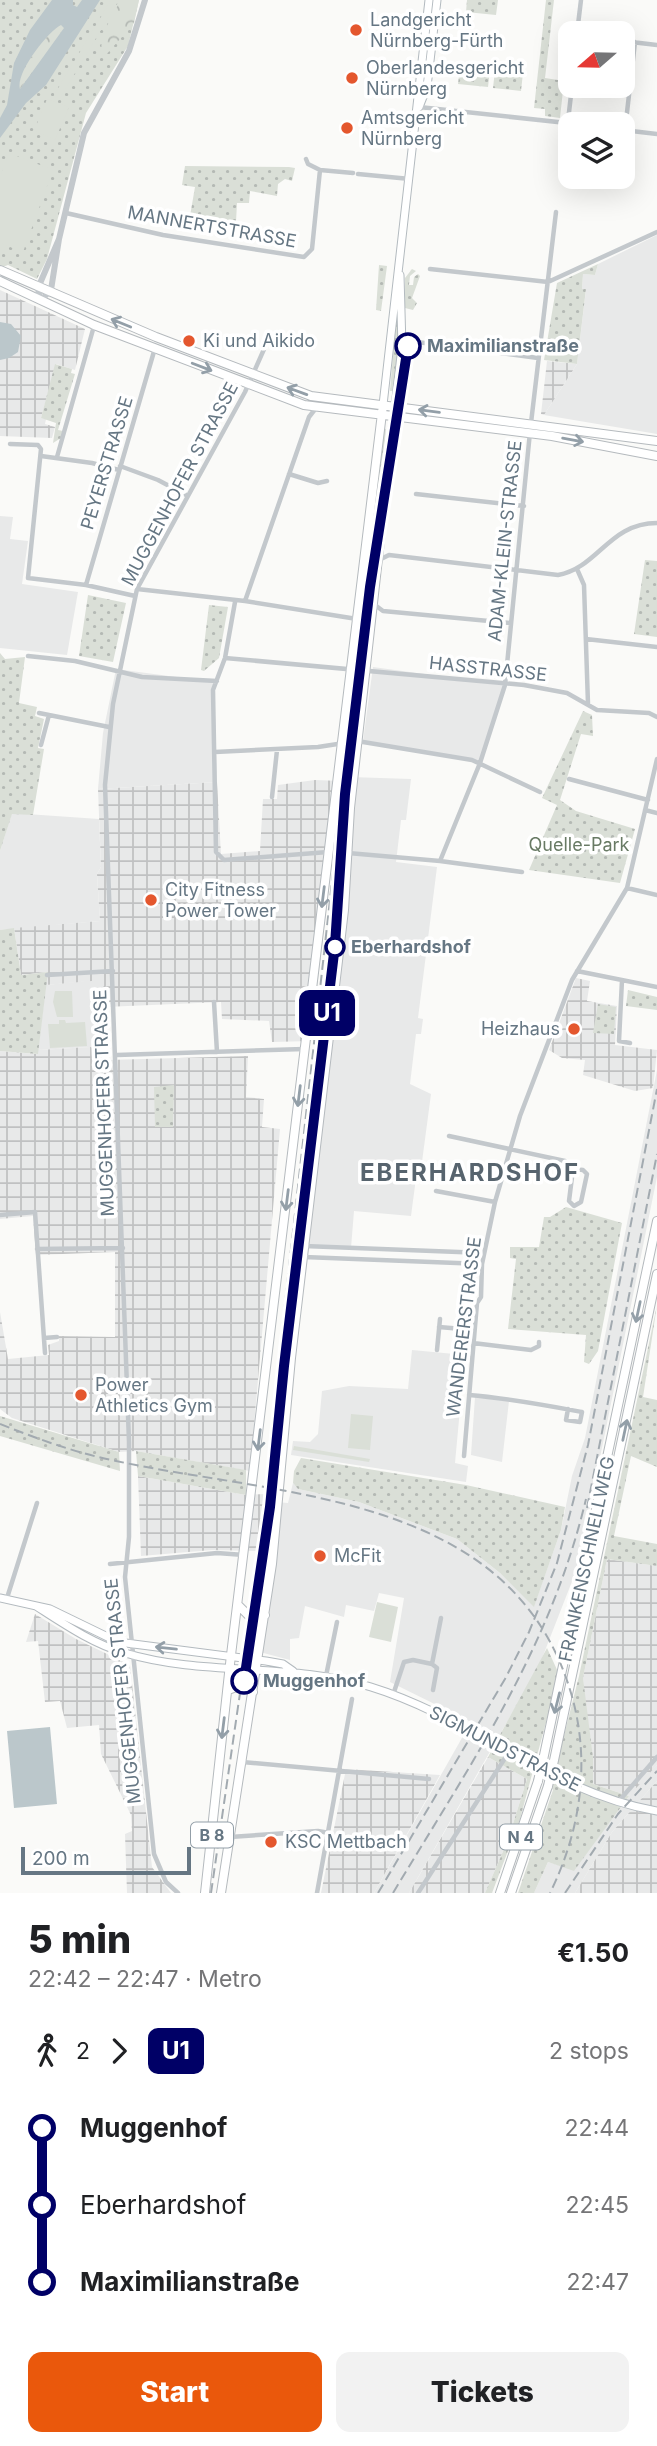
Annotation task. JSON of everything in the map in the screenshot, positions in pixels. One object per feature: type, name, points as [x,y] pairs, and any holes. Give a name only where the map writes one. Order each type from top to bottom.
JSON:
[{"type":"main road","points":[[381,416],[411,179],[429,0]]},
{"type":"main road","points":[[419,107],[426,92],[437,0]]},
{"type":"main road","points":[[2,271],[253,375],[316,397],[657,441]]},
{"type":"main road","points":[[393,417],[402,340],[400,271]]},
{"type":"main road","points":[[0,281],[94,325],[316,407],[530,434],[657,456]]},
{"type":"main road","name":"B 8","points":[[205,1893],[231,1655],[381,416]]},
{"type":"main road","name":"B 8","points":[[221,1893],[265,1615],[304,1246],[343,920],[364,671],[393,417]]},
{"type":"main road","name":"FRANKENSCHNELLWEG","points":[[500,1893],[543,1760],[657,1221]]},
{"type":"main road","name":"FRANKENSCHNELLWEG","points":[[511,1893],[553,1765],[657,1274]]},
{"type":"main road","points":[[3,1598],[36,1606]]},
{"type":"main road","points":[[238,1605],[250,1617],[265,1615]]},
{"type":"main road","name":"SIGMUNDSTRASSE","points":[[36,1606],[50,1609],[108,1638],[132,1644],[283,1664],[294,1671]]},
{"type":"main road","name":"SIGMUNDSTRASSE","points":[[36,1606],[91,1640],[133,1656],[256,1671],[294,1671],[327,1676],[393,1695],[443,1715],[564,1782],[618,1802],[657,1811]]},
{"type":"main road","points":[[228,1690],[242,1685],[253,1692]]},
{"type":"main road","points":[[207,1878],[214,1884],[223,1882]]},
{"type":"street","points":[[59,239],[38,288],[40,301],[50,293],[59,239],[84,133],[129,51],[145,0]]},
{"type":"street","points":[[578,21],[581,0]]},
{"type":"street","points":[[635,42],[657,45]]},
{"type":"street","points":[[419,107],[558,122]]},
{"type":"street","points":[[635,131],[657,134]]},
{"type":"street","points":[[306,159],[308,164],[320,170],[411,179]]},
{"type":"street","name":"MANNERTSTRASSE","points":[[66,213],[163,235],[304,257],[312,249],[320,170]]},
{"type":"street","name":"ADAM-KLEIN-STRASSE","points":[[440,861],[480,763],[505,685],[538,358],[556,212]]},
{"type":"street","points":[[430,269],[548,282],[657,232]]},
{"type":"street","points":[[57,457],[94,325]]},
{"type":"street","name":"MUGGENHOFER STRASSE","points":[[178,1893],[166,1882],[154,1854],[126,1561],[130,1537],[129,1441],[117,1055],[105,791],[109,727],[118,672],[137,589],[249,384],[269,338]]},
{"type":"street","points":[[402,340],[538,358]]},
{"type":"street","name":"PEYERSTRASSE","points":[[86,585],[155,348]]},
{"type":"street","points":[[245,601],[308,420],[316,407]]},
{"type":"street","points":[[10,444],[40,447],[28,578],[86,585],[135,596]]},
{"type":"street","points":[[41,456],[120,468],[188,496]]},
{"type":"street","points":[[289,474],[318,483],[327,481]]},
{"type":"street","points":[[416,494],[524,506]]},
{"type":"street","points":[[376,563],[389,555],[558,575],[577,569],[612,538],[628,528],[657,523]]},
{"type":"street","points":[[577,569],[584,584],[588,704]]},
{"type":"street","points":[[137,589],[245,601],[358,620]]},
{"type":"street","points":[[372,601],[383,611],[511,623]]},
{"type":"street","points":[[235,602],[225,658],[214,690],[218,857],[224,860],[328,852]]},
{"type":"street","points":[[586,639],[657,647]]},
{"type":"street","points":[[28,656],[75,661],[118,672],[217,681]]},
{"type":"street","name":"HASSTRASSE","points":[[225,658],[567,693],[597,710],[649,713],[657,717]]},
{"type":"street","points":[[39,713],[109,727]]},
{"type":"street","points":[[41,746],[49,715]]},
{"type":"street","points":[[215,752],[276,750],[358,741],[480,763],[540,792]]},
{"type":"street","points":[[272,797],[276,750]]},
{"type":"street","name":"WANDERERSTRASSE","points":[[464,1456],[482,1264],[509,1150],[542,1054],[577,971],[627,888],[657,759]]},
{"type":"street","points":[[569,779],[648,800]]},
{"type":"street","points":[[645,810],[657,813]]},
{"type":"street","points":[[348,853],[522,872]]},
{"type":"street","points":[[627,888],[657,895]]},
{"type":"street","points":[[47,975],[113,971]]},
{"type":"street","points":[[577,971],[657,987]]},
{"type":"street","points":[[622,979],[619,1041],[630,1043]]},
{"type":"street","points":[[214,1002],[216,1052]]},
{"type":"street","points":[[117,1055],[304,1049]]},
{"type":"street","points":[[449,1136],[565,1161],[573,1169],[583,1170],[587,1174],[581,1202],[574,1206],[569,1202],[573,1169]]},
{"type":"street","points":[[436,1191],[495,1202]]},
{"type":"street","points":[[0,1214],[35,1212],[45,1353]]},
{"type":"street","points":[[304,1246],[484,1253]]},
{"type":"street","points":[[37,1249],[123,1248]]},
{"type":"street","points":[[317,1257],[318,1248]]},
{"type":"street","points":[[372,1250],[372,1261]]},
{"type":"street","points":[[303,1256],[482,1264]]},
{"type":"street","points":[[437,1350],[440,1319]]},
{"type":"street","points":[[439,1327],[474,1330]]},
{"type":"street","points":[[44,1338],[57,1337]]},
{"type":"street","points":[[473,1343],[531,1350],[539,1346],[539,1342]]},
{"type":"street","points":[[469,1395],[568,1409]]},
{"type":"street","points":[[3,1598],[37,1503]]},
{"type":"street","points":[[110,1564],[217,1553],[244,1555]]},
{"type":"street","name":"SIGMUNDSTRASSE","points":[[433,1690],[437,1668],[432,1664],[442,1618]]},
{"type":"street","points":[[327,1676],[337,1622]]},
{"type":"street","points":[[393,1695],[404,1662],[413,1660],[432,1664]]},
{"type":"street","points":[[317,1893],[352,1699]]},
{"type":"street","points":[[418,1893],[509,1752]]},
{"type":"street","points":[[618,1802],[630,1784],[657,1757]]},
{"type":"street","points":[[241,1762],[429,1779]]},
{"type":"street","points":[[229,1837],[318,1831],[329,1833]]},
{"type":"shaded area","points":[[52,0],[73,0],[73,5],[77,7],[82,0],[100,0],[46,85],[26,103],[0,138],[0,118],[7,105],[14,63],[30,30]],"holes":[[[61,25],[64,28],[20,89],[22,74],[33,54],[55,29]]]},
{"type":"shaded area","points":[[657,235],[657,434],[544,415],[577,364],[586,290],[582,289],[583,274],[595,275],[598,264]]},
{"type":"shaded area","points":[[0,290],[85,329],[75,370],[56,364],[41,418],[46,419],[45,424],[55,427],[52,438],[0,436]]},
{"type":"shaded area","points":[[0,322],[11,324],[21,336],[18,352],[0,360]]},
{"type":"shaded area","points":[[547,361],[577,364],[544,415],[541,414]]},
{"type":"shaded area","points":[[0,516],[13,517],[10,539],[28,541],[22,584],[78,592],[67,655],[0,648]]},
{"type":"shaded area","points":[[373,667],[505,685],[480,763],[363,741]]},
{"type":"shaded area","points":[[116,669],[214,682],[217,782],[98,789],[103,733]]},
{"type":"shaded area","points":[[350,777],[411,779],[406,820],[401,820],[396,862],[437,867],[418,1018],[423,1019],[421,1034],[416,1034],[410,1084],[431,1094],[420,1177],[416,1178],[411,1216],[354,1211],[351,1248],[301,1244],[343,896]]},
{"type":"shaded area","points":[[315,780],[341,781],[311,1041],[272,1042],[269,1021],[222,1019],[221,1002],[105,1007],[103,980],[46,985],[47,972],[21,975],[14,928],[100,921],[97,874],[101,867],[98,789],[217,782],[221,854],[260,851],[263,799],[277,799],[278,785]]},
{"type":"shaded area","points":[[12,813],[99,819],[101,867],[97,874],[100,921],[0,930],[0,851]]},
{"type":"shaded area","points":[[576,978],[590,981],[587,1001],[617,1006],[615,1045],[657,1050],[653,1088],[635,1091],[583,1075],[585,1060],[562,1058],[549,1050]]},
{"type":"shaded area","points":[[104,979],[107,1046],[38,1050],[46,985]]},
{"type":"shaded area","points":[[107,1046],[108,1060],[248,1056],[246,1097],[264,1099],[262,1127],[280,1129],[250,1471],[136,1451],[119,1452],[12,1418],[0,1409],[0,1312],[8,1359],[49,1355],[48,1345],[59,1341],[59,1336],[115,1337],[115,1252],[36,1255],[33,1216],[0,1219],[0,1051],[37,1054],[38,1050]]},
{"type":"shaded area","points":[[657,1070],[657,1177],[578,1566],[539,1666],[409,1893],[374,1893],[471,1722],[390,1682],[404,1598],[379,1593],[374,1611],[346,1605],[344,1617],[305,1606],[299,1638],[290,1639],[290,1660],[248,1649],[264,1501],[288,1503],[293,1483],[298,1489],[359,1502],[457,1539],[500,1573],[534,1606],[561,1530],[572,1476],[585,1438]]},
{"type":"shaded area","points":[[412,1350],[465,1355],[455,1463],[468,1466],[466,1482],[291,1455],[293,1441],[310,1442],[318,1434],[322,1391],[349,1386],[408,1389]]},
{"type":"shaded area","points":[[475,1397],[509,1401],[502,1462],[471,1455]]},
{"type":"shaded area","points":[[138,1476],[246,1495],[265,1494],[256,1551],[212,1550],[141,1556]]},
{"type":"shaded area","points":[[607,1559],[657,1566],[657,1765],[629,1796],[593,1784],[593,1757],[584,1694],[583,1678]]},
{"type":"shaded area","points":[[35,1614],[76,1639],[130,1665],[152,1867],[171,1893],[127,1893],[125,1834],[132,1831],[131,1815],[101,1754],[99,1725],[67,1728],[60,1701],[45,1702],[38,1641],[26,1642]]},
{"type":"shaded area","points":[[50,1727],[57,1804],[14,1808],[7,1731]]},
{"type":"shaded area","points":[[488,1757],[527,1779],[508,1840],[485,1893],[409,1893]]},
{"type":"shaded area","points":[[657,1765],[657,1781],[612,1832],[575,1893],[534,1893],[548,1862],[574,1870],[640,1781]]},
{"type":"shaded area","points":[[346,1769],[440,1775],[374,1893],[321,1893]]},
{"type":"shaded area","points":[[657,1781],[657,1893],[575,1893],[612,1832]]},
{"type":"green space","points":[[0,0],[139,0],[128,46],[86,113],[47,259],[37,279],[8,265],[0,268]]},
{"type":"green space","points":[[111,0],[119,0],[60,98],[54,95]]},
{"type":"green space","points":[[120,0],[139,0],[134,23],[105,56],[102,50],[103,35]]},
{"type":"green space","points":[[467,0],[498,0],[496,15],[466,12]]},
{"type":"green space","points":[[546,0],[554,0],[545,78],[558,80],[558,98],[562,98],[561,112],[558,112],[558,118],[545,116],[545,109],[534,108]]},
{"type":"green space","points":[[61,25],[64,28],[20,89],[22,74],[33,54]]},
{"type":"green space","points":[[460,66],[490,70],[488,87],[458,84]]},
{"type":"green space","points":[[495,70],[523,73],[521,91],[493,88]]},
{"type":"green space","points":[[47,99],[69,107],[55,140],[34,131]]},
{"type":"green space","points":[[9,153],[53,170],[23,252],[0,243],[0,176]]},
{"type":"green space","points":[[185,166],[295,168],[292,181],[285,179],[278,184],[277,196],[250,191],[249,203],[237,203],[236,222],[190,216],[195,187],[182,185]]},
{"type":"green space","points":[[598,264],[595,275],[583,274],[582,289],[586,289],[577,364],[544,360],[557,283]]},
{"type":"green space","points":[[379,265],[387,266],[381,311],[376,310]]},
{"type":"green space","points":[[412,269],[416,271],[410,276],[409,285],[413,285],[414,277],[418,274],[420,276],[412,298],[417,303],[413,310],[405,308],[405,278]]},
{"type":"green space","points":[[397,307],[399,345],[395,391],[390,391]]},
{"type":"green space","points":[[55,364],[72,369],[71,373],[75,374],[58,430],[63,431],[61,438],[53,443],[56,423],[41,418]]},
{"type":"green space","points":[[383,428],[386,429],[363,658],[359,657]]},
{"type":"green space","points":[[645,560],[657,561],[657,637],[634,634]]},
{"type":"green space","points":[[88,595],[126,603],[113,662],[79,656]]},
{"type":"green space","points":[[209,605],[228,607],[219,658],[204,671],[201,670]]},
{"type":"green space","points":[[0,653],[5,659],[25,657],[19,703],[37,707],[35,716],[44,719],[38,748],[44,749],[33,815],[12,814],[0,851]]},
{"type":"green space","points":[[355,677],[358,708],[352,731],[348,735]]},
{"type":"green space","name":"Quelle-Park","points":[[583,711],[592,715],[593,736],[581,734],[560,800],[576,811],[635,829],[620,883],[529,870],[557,805],[542,798]]},
{"type":"green space","points":[[14,928],[21,975],[48,972],[38,1054],[0,1051],[0,930]]},
{"type":"green space","points":[[628,990],[657,997],[657,1010],[626,1006]]},
{"type":"green space","points":[[55,991],[72,991],[73,1017],[57,1017],[53,1002]]},
{"type":"green space","points":[[598,1004],[616,1007],[614,1034],[593,1033]]},
{"type":"green space","points":[[59,1020],[65,1020],[66,1023],[85,1022],[87,1046],[50,1048],[48,1024],[59,1024]]},
{"type":"green space","points":[[174,1085],[173,1127],[155,1127],[154,1087]]},
{"type":"green space","points":[[566,1207],[622,1223],[598,1351],[589,1364],[584,1362],[586,1335],[508,1329],[516,1259],[510,1258],[510,1247],[539,1247],[544,1217],[550,1217]]},
{"type":"green space","points":[[657,1305],[643,1397],[657,1400],[657,1467],[631,1456],[614,1536],[657,1544],[657,1566],[607,1559],[583,1678],[593,1757],[593,1784],[629,1796],[574,1871],[548,1862],[534,1893],[518,1893],[553,1790],[551,1787],[579,1676]]},
{"type":"green space","points":[[351,1414],[373,1416],[370,1450],[348,1448]]},
{"type":"green space","points":[[0,1416],[119,1452],[120,1471],[0,1436]]},
{"type":"green space","points":[[294,1446],[370,1459],[369,1462],[293,1450]]},
{"type":"green space","points":[[136,1451],[246,1470],[246,1495],[138,1476]]},
{"type":"green space","points":[[301,1458],[466,1485],[565,1507],[561,1530],[534,1607],[500,1573],[457,1539],[359,1502],[298,1489],[293,1483],[294,1471]]},
{"type":"green space","points":[[377,1602],[398,1607],[391,1642],[369,1637]]},
{"type":"green space","points":[[547,1648],[559,1674],[520,1819],[492,1893],[485,1893],[508,1840],[527,1779],[488,1757]]},
{"type":"railway","points":[[211,1893],[267,1507],[276,1384],[346,756]]},
{"type":"railway","points":[[329,996],[338,913]]},
{"type":"railway","points":[[378,1893],[505,1679],[529,1632],[557,1563],[588,1445],[657,1089]]},
{"type":"railway","points":[[587,1508],[657,1154]]},
{"type":"railway","points":[[0,1424],[101,1458],[318,1497],[384,1516],[445,1541],[499,1577],[541,1627],[571,1693],[577,1719],[581,1744],[580,1795],[569,1845],[550,1893]]},
{"type":"railway","points":[[393,1893],[479,1751],[530,1656],[571,1554],[586,1499]]},
{"type":"railway","points":[[565,1893],[618,1814],[657,1771]]},
{"type":"metro line","name":"U1","points":[[244,1681],[270,1507],[284,1366],[335,945],[341,892],[345,794],[370,587],[380,514],[401,407],[408,346]]},
{"type":"place","name":"Landgericht Nürnberg-Fürth","points":[[356,30]]},
{"type":"place","name":"Oberlandesgericht Nürnberg","points":[[352,78]]},
{"type":"place","name":"Amtsgericht Nürnberg","points":[[347,128]]},
{"type":"place","name":"Ki und Aikido","points":[[189,341]]},
{"type":"place","name":"Maximilianstraße","points":[[408,346]]},
{"type":"place","name":"City Fitness Power Tower","points":[[151,900]]},
{"type":"place","name":"Eberhardshof","points":[[335,947]]},
{"type":"place","name":"Heizhaus","points":[[574,1029]]},
{"type":"place","name":"Power Athletics Gym","points":[[81,1395]]},
{"type":"place","name":"McFit","points":[[320,1556]]},
{"type":"place","name":"Muggenhof","points":[[244,1681]]},
{"type":"place","name":"KSC Mettbach","points":[[271,1842]]},
{"type":"district","name":"EBERHARDSHOF","points":[[470,1173]]}]
